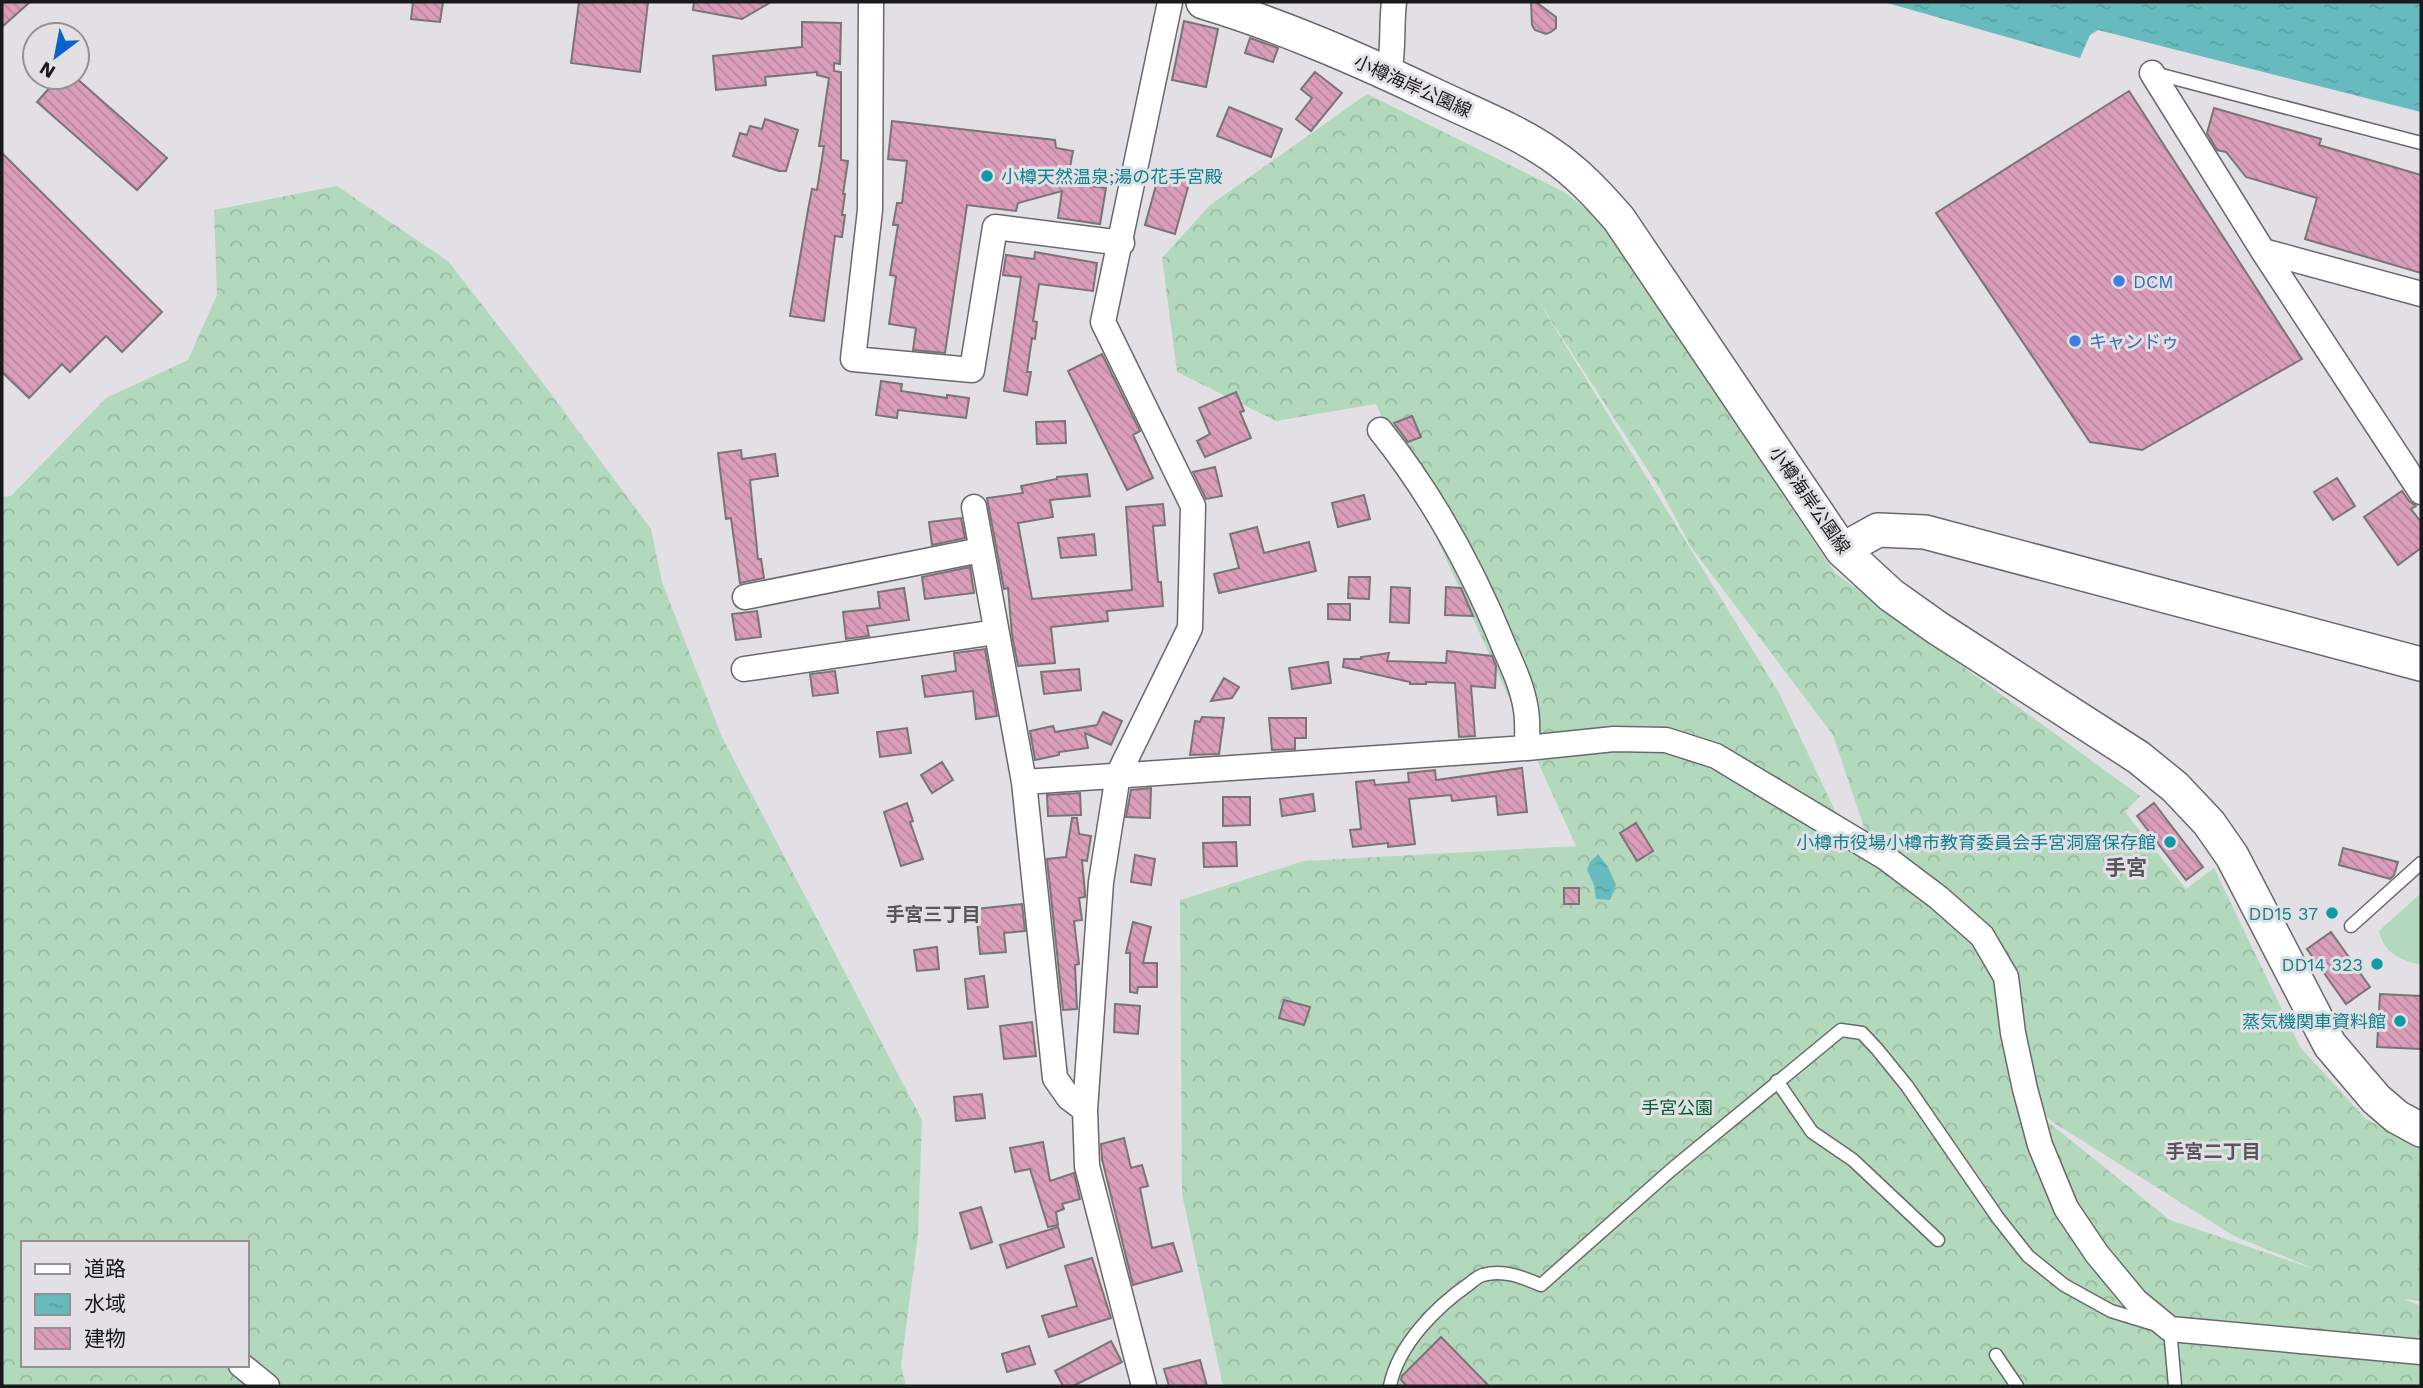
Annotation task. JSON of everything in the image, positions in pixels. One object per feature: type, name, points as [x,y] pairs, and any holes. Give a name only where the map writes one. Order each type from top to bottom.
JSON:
[{"type":"main road","name":"小樽海岸公園線","points":[[1203,2],[1260,19],[1504,127],[1550,153],[1586,181],[1619,219],[1842,550],[1891,595],[1936,628],[2138,757],[2175,787],[2209,823],[2232,856],[2330,1045],[2376,1099],[2397,1117],[2421,1130]]},
{"type":"main road","points":[[1842,550],[1878,530],[1925,532],[2421,664]]},
{"type":"street","points":[[871,2],[870,210],[853,359],[972,370],[995,227],[1122,243]]},
{"type":"street","points":[[1144,1386],[1087,1166],[1085,1110],[1101,882],[1118,775],[1190,628],[1193,506],[1103,322],[1122,243],[1170,2]]},
{"type":"street","points":[[1389,74],[1394,55],[1394,2]]},
{"type":"street","points":[[2152,73],[2263,251],[2421,491]]},
{"type":"street","points":[[2263,251],[2421,294]]},
{"type":"street","points":[[1380,430],[1409,466],[1456,546],[1496,627],[1522,689],[1527,713],[1527,748]]},
{"type":"street","points":[[974,507],[1024,782],[1055,1078],[1069,1098],[1085,1110]]},
{"type":"street","points":[[746,597],[981,550]]},
{"type":"street","points":[[744,669],[996,632]]},
{"type":"street","points":[[1024,782],[1527,748],[1614,739],[1666,740],[1716,756],[1886,858],[1939,898],[1982,936],[2006,978],[2013,1033],[2025,1089],[2040,1144],[2067,1208],[2097,1254],[2136,1301],[2170,1329],[2421,1352]]},
{"type":"street","points":[[243,1367],[267,1386]]},
{"type":"lane","points":[[2152,73],[2421,143]]},
{"type":"lane","points":[[2351,926],[2421,863]]},
{"type":"lane","points":[[1391,1386],[1393,1372],[1419,1330],[1453,1295],[1482,1275],[1513,1273],[1541,1285],[1671,1170],[1841,1030],[1862,1033],[1906,1086],[1998,1219],[2028,1256],[2064,1285],[2111,1311],[2170,1329],[2175,1386]]},
{"type":"lane","points":[[1777,1081],[1812,1132],[1853,1160],[1938,1240]]},
{"type":"lane","points":[[1996,1355],[2017,1386]]},
{"type":"green space","name":"手宮公園","points":[[1367,94],[1564,192],[1597,217],[1835,573],[2140,796],[2125,812],[2186,889],[2214,868],[2300,1047],[2366,1119],[2421,1146],[2421,1301],[2404,1299],[2421,1306],[2421,1386],[1223,1386],[1182,1194],[1180,900],[1304,861],[1576,846],[1376,404],[1276,421],[1177,372],[1162,258],[1210,205]],"holes":[[[1534,294],[1660,489],[1691,547],[1833,735],[1875,860],[1849,840],[1779,693]],[[2008,1075],[2051,1121],[2234,1236],[2317,1270],[2170,1220],[2012,1093]]]},
{"type":"green space","points":[[337,186],[448,261],[651,529],[662,582],[722,737],[922,1120],[918,1235],[901,1366],[906,1386],[2,1386],[2,497],[11,496],[106,398],[188,360],[217,295],[214,210]]},
{"type":"green space","points":[[2421,893],[2421,965],[2389,951],[2379,931]]},
{"type":"water","points":[[1884,2],[2421,2],[2421,112],[2098,30],[2090,35],[2080,58]]},
{"type":"water","points":[[1598,854],[1608,867],[1616,885],[1610,900],[1596,899],[1594,885],[1587,870]]},
{"type":"building","points":[[2,2],[30,2],[2,27]]},
{"type":"building","points":[[413,2],[443,2],[440,22],[411,19]]},
{"type":"building","points":[[579,2],[648,2],[640,72],[571,63]]},
{"type":"building","points":[[694,2],[771,2],[742,19],[693,10]]},
{"type":"building","points":[[1531,2],[1536,2],[1556,17],[1556,28],[1546,34],[1535,30],[1532,25]]},
{"type":"building","points":[[1184,21],[1218,29],[1206,87],[1172,80]]},
{"type":"building","points":[[802,22],[841,23],[840,64],[834,63],[834,71],[841,72],[841,160],[848,161],[843,194],[842,215],[845,215],[842,237],[835,236],[824,321],[790,316],[812,189],[817,190],[824,146],[819,146],[829,78],[817,75],[817,72],[765,77],[766,85],[716,90],[713,56],[802,47]]},
{"type":"building","points":[[1250,38],[1278,48],[1273,62],[1245,53]]},
{"type":"building","points":[[1315,72],[1342,93],[1311,131],[1296,119],[1312,98],[1301,89]]},
{"type":"building","points":[[47,91],[91,91],[167,158],[137,190],[37,102]]},
{"type":"building","points":[[2129,91],[2302,359],[2142,450],[2090,442],[1936,213]]},
{"type":"building","points":[[1229,107],[1282,129],[1271,157],[1217,136]]},
{"type":"building","points":[[2214,108],[2321,139],[2319,145],[2421,175],[2421,273],[2305,239],[2317,198],[2246,177],[2226,152],[2217,150],[2207,133]]},
{"type":"building","points":[[765,119],[798,130],[786,171],[733,156],[740,133],[747,135],[750,126],[762,129]]},
{"type":"building","points":[[892,121],[1055,140],[1056,148],[1073,151],[1067,183],[1106,188],[1100,224],[1058,218],[1062,191],[1018,203],[1016,211],[967,205],[945,353],[913,350],[916,328],[889,324],[896,276],[890,275],[898,225],[893,225],[897,203],[902,203],[907,161],[888,159]]},
{"type":"building","points":[[2,153],[162,312],[122,352],[106,336],[70,372],[62,364],[29,398],[2,372]]},
{"type":"building","points":[[1160,171],[1190,180],[1175,234],[1145,225]]},
{"type":"building","points":[[1035,252],[1097,263],[1093,291],[1039,284],[1033,321],[1037,322],[1035,339],[1032,338],[1027,372],[1031,372],[1027,395],[1004,391],[1021,277],[1003,275],[1006,255],[1034,259]]},
{"type":"building","points":[[1102,354],[1140,431],[1133,435],[1153,478],[1127,490],[1068,371]]},
{"type":"building","points":[[881,381],[902,384],[901,391],[947,398],[947,395],[969,398],[966,418],[898,410],[897,418],[876,415]]},
{"type":"building","points":[[1236,392],[1244,411],[1240,412],[1251,438],[1205,457],[1197,441],[1210,434],[1199,408]]},
{"type":"building","points":[[1412,416],[1421,437],[1408,442],[1394,423]]},
{"type":"building","points":[[1065,421],[1066,443],[1037,444],[1036,422]]},
{"type":"building","points":[[741,450],[742,459],[775,454],[778,476],[750,480],[758,559],[761,559],[764,578],[740,583],[731,518],[726,519],[718,453]]},
{"type":"building","points":[[1215,467],[1222,496],[1206,499],[1193,472]]},
{"type":"building","points":[[1087,474],[1090,496],[1050,500],[1053,517],[1018,523],[1032,599],[1132,590],[1126,507],[1163,504],[1165,525],[1153,526],[1163,606],[1107,611],[1108,621],[1051,627],[1055,663],[1018,666],[1008,588],[1004,589],[987,498],[1023,493],[1021,486],[1057,477]]},
{"type":"building","points":[[2337,478],[2355,506],[2333,520],[2314,492]]},
{"type":"building","points":[[2402,491],[2416,506],[2411,509],[2421,522],[2421,548],[2398,565],[2364,517]]},
{"type":"building","points":[[1364,495],[1370,519],[1338,527],[1332,503]]},
{"type":"building","points":[[961,518],[965,538],[932,545],[929,522]]},
{"type":"building","points":[[1257,527],[1264,553],[1309,542],[1316,571],[1219,593],[1214,574],[1239,568],[1230,534]]},
{"type":"building","points":[[1094,534],[1096,555],[1061,558],[1058,538]]},
{"type":"building","points":[[970,567],[974,593],[925,599],[922,577]]},
{"type":"building","points":[[1349,577],[1370,577],[1369,599],[1348,598]]},
{"type":"building","points":[[1391,587],[1410,588],[1409,623],[1390,622]]},
{"type":"building","points":[[1446,587],[1461,588],[1473,616],[1445,615]]},
{"type":"building","points":[[904,588],[909,620],[867,626],[869,636],[846,639],[843,612],[880,608],[878,592]]},
{"type":"building","points":[[1328,604],[1350,604],[1350,620],[1328,619]]},
{"type":"building","points":[[757,611],[761,637],[736,640],[732,614]]},
{"type":"building","points":[[985,649],[997,716],[976,719],[973,691],[925,697],[922,676],[956,671],[954,653]]},
{"type":"building","points":[[1447,651],[1492,656],[1496,666],[1495,688],[1471,686],[1475,736],[1459,737],[1455,683],[1410,684],[1343,667],[1344,659],[1361,659],[1389,653],[1387,661],[1446,663]]},
{"type":"building","points":[[1328,662],[1331,683],[1292,689],[1289,668]]},
{"type":"building","points":[[1079,669],[1081,690],[1044,694],[1041,672]]},
{"type":"building","points":[[835,671],[838,693],[813,696],[810,674]]},
{"type":"building","points":[[1224,678],[1239,687],[1232,698],[1211,701]]},
{"type":"building","points":[[1103,712],[1122,721],[1111,745],[1085,733],[1088,748],[1059,752],[1059,755],[1035,760],[1030,731],[1053,726],[1055,732],[1097,725]]},
{"type":"building","points":[[1202,717],[1224,718],[1219,754],[1190,755],[1195,721],[1200,722]]},
{"type":"building","points":[[1269,718],[1306,718],[1306,738],[1295,738],[1295,749],[1272,750]]},
{"type":"building","points":[[907,728],[911,753],[880,757],[877,732]]},
{"type":"building","points":[[942,762],[953,780],[932,793],[921,775]]},
{"type":"building","points":[[1522,768],[1527,812],[1498,815],[1496,796],[1452,801],[1451,795],[1409,799],[1415,844],[1388,847],[1388,843],[1353,847],[1350,830],[1361,829],[1356,782],[1374,780],[1375,785],[1409,782],[1408,773],[1435,770],[1436,780]]},
{"type":"building","points":[[1151,788],[1150,818],[1126,817],[1131,790]]},
{"type":"building","points":[[1080,793],[1081,815],[1048,816],[1047,795]]},
{"type":"building","points":[[1313,794],[1315,811],[1282,816],[1280,799]]},
{"type":"building","points":[[1223,797],[1250,797],[1250,825],[1223,826]]},
{"type":"building","points":[[907,803],[913,821],[910,822],[923,859],[901,866],[884,812]]},
{"type":"building","name":"小樽市役場小樽市教育委員会手宮洞窟保存館","points":[[2154,803],[2203,867],[2186,880],[2137,816]]},
{"type":"building","points":[[1072,818],[1077,818],[1079,834],[1091,836],[1087,861],[1082,860],[1085,897],[1079,898],[1082,920],[1074,921],[1079,964],[1075,965],[1077,1009],[1063,1010],[1047,859],[1066,857]]},
{"type":"building","points":[[1636,823],[1653,851],[1637,861],[1620,833]]},
{"type":"building","points":[[1236,842],[1237,866],[1204,867],[1203,843]]},
{"type":"building","points":[[2343,848],[2398,862],[2394,875],[2390,879],[2339,865]]},
{"type":"building","points":[[1135,855],[1155,859],[1151,885],[1131,882]]},
{"type":"building","points":[[1564,888],[1579,888],[1579,904],[1564,904]]},
{"type":"building","points":[[1022,904],[1025,931],[1004,933],[1006,952],[980,954],[976,909]]},
{"type":"building","points":[[1133,922],[1151,927],[1143,963],[1157,963],[1157,987],[1138,987],[1137,993],[1130,992],[1130,953],[1126,953]]},
{"type":"building","points":[[2331,932],[2370,987],[2346,1004],[2307,949]]},
{"type":"building","points":[[937,947],[939,969],[917,971],[914,950]]},
{"type":"building","points":[[984,976],[988,1007],[968,1009],[965,979]]},
{"type":"building","name":"蒸気機関車資料館","points":[[2380,994],[2421,996],[2421,1049],[2377,1047]]},
{"type":"building","points":[[1284,1000],[1310,1007],[1304,1025],[1279,1018]]},
{"type":"building","points":[[1115,1004],[1140,1006],[1138,1034],[1114,1032]]},
{"type":"building","points":[[1032,1022],[1036,1056],[1004,1059],[1000,1026]]},
{"type":"building","points":[[982,1094],[985,1118],[956,1121],[954,1097]]},
{"type":"building","points":[[1124,1138],[1131,1168],[1142,1165],[1148,1186],[1140,1188],[1152,1248],[1173,1243],[1182,1271],[1133,1285],[1102,1159],[1101,1144]]},
{"type":"building","points":[[1043,1142],[1050,1181],[1074,1173],[1080,1199],[1062,1204],[1064,1209],[1056,1212],[1058,1225],[1048,1227],[1030,1169],[1015,1172],[1010,1148]]},
{"type":"building","points":[[981,1207],[992,1242],[971,1249],[960,1213]]},
{"type":"building","points":[[1058,1227],[1064,1247],[1007,1268],[1000,1245]]},
{"type":"building","points":[[1092,1258],[1111,1318],[1049,1337],[1042,1316],[1077,1306],[1065,1266]]},
{"type":"building","points":[[1441,1337],[1489,1386],[1407,1386],[1401,1380]]},
{"type":"building","points":[[1111,1341],[1122,1362],[1073,1386],[1063,1386],[1055,1371]]},
{"type":"building","points":[[1029,1346],[1035,1364],[1007,1372],[1002,1354]]},
{"type":"building","points":[[1200,1360],[1207,1386],[1169,1386],[1164,1369]]},
{"type":"place","name":"小樽天然温泉;湯の花手宮殿","points":[[987,176]]},
{"type":"place","name":"DCM","points":[[2119,281]]},
{"type":"place","name":"キャンドゥ","points":[[2075,341]]},
{"type":"place","name":"小樽市役場小樽市教育委員会手宮洞窟保存館","points":[[2170,842]]},
{"type":"place","name":"DD15 37","points":[[2332,913]]},
{"type":"place","name":"DD14 323","points":[[2377,964]]},
{"type":"place","name":"蒸気機関車資料館","points":[[2400,1021]]},
{"type":"district","name":"手宮","points":[[2126,867]]},
{"type":"district","name":"手宮三丁目","points":[[933,914]]},
{"type":"district","name":"手宮二丁目","points":[[2213,1151]]}]
